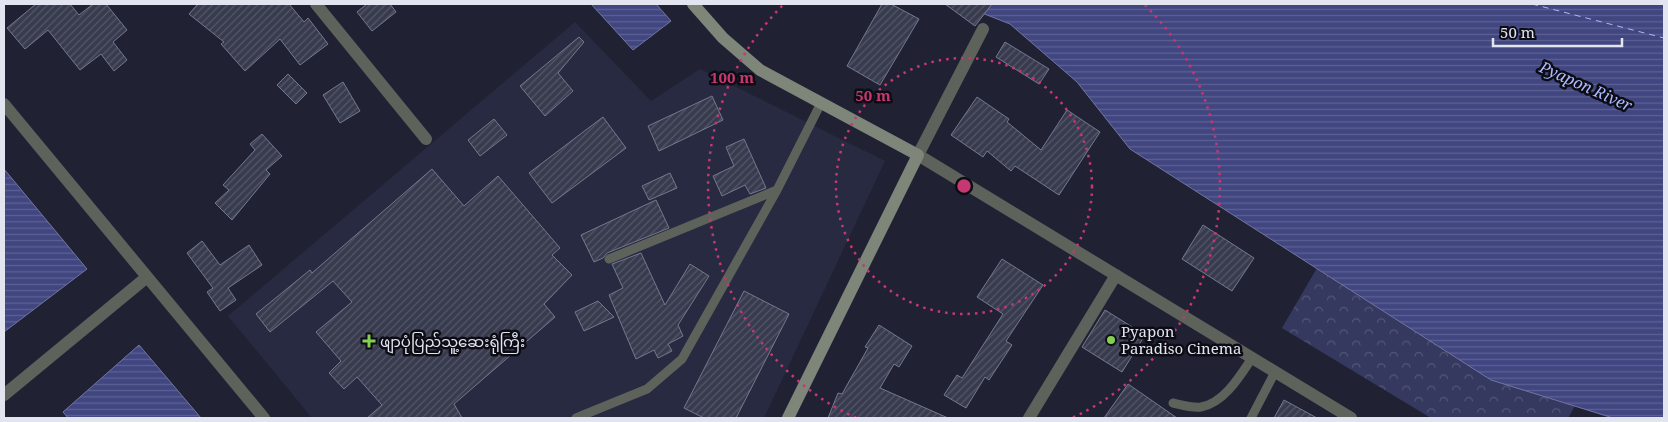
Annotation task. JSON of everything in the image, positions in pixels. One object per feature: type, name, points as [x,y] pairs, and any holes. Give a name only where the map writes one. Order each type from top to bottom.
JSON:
[{"type":"main road","points":[[693,4],[722,38],[760,70],[918,155],[788,418]]},
{"type":"street","points":[[316,4],[426,139]]},
{"type":"street","points":[[984,29],[918,155],[1351,418]]},
{"type":"street","points":[[4,104],[264,418]]},
{"type":"street","points":[[1029,418],[1116,276]]},
{"type":"street","points":[[4,395],[147,277]]},
{"type":"lane","points":[[576,418],[647,389],[682,359],[777,190],[821,103]]},
{"type":"lane","points":[[610,259],[777,190]]},
{"type":"lane","points":[[1173,403],[1193,407],[1203,406],[1230,390],[1252,358]]},
{"type":"lane","points":[[1251,418],[1275,372]]},
{"type":"shaded area","points":[[575,22],[651,101],[700,69],[885,161],[764,418],[312,418],[228,316]]},
{"type":"green space","points":[[1317,268],[1491,380],[1575,406],[1568,418],[1431,418],[1282,328]]},
{"type":"water","points":[[591,4],[656,4],[671,21],[633,50]]},
{"type":"water","name":"Pyapon River","points":[[959,4],[1664,4],[1664,418],[1613,418],[1491,380],[1130,149],[1077,82],[1010,24]]},
{"type":"water","points":[[4,169],[87,269],[4,332]]},
{"type":"water","points":[[139,345],[201,418],[68,418],[63,412]]},
{"type":"building","points":[[36,4],[70,4],[79,15],[93,4],[106,4],[127,30],[113,42],[127,60],[114,71],[101,54],[80,70],[48,30],[25,49],[7,28]]},
{"type":"building","points":[[198,4],[289,4],[304,22],[308,18],[328,44],[300,65],[280,39],[245,71],[221,44],[224,42],[189,14]]},
{"type":"building","points":[[367,4],[390,4],[396,12],[372,31],[357,12]]},
{"type":"building","points":[[882,4],[891,4],[919,19],[880,85],[847,66]]},
{"type":"building","points":[[945,4],[992,4],[975,26]]},
{"type":"building","points":[[579,37],[584,42],[558,73],[573,91],[545,116],[520,86]]},
{"type":"building","points":[[1005,42],[1049,69],[1039,84],[996,57]]},
{"type":"building","points":[[288,74],[307,93],[296,104],[277,85]]},
{"type":"building","points":[[343,82],[360,111],[340,123],[323,95]]},
{"type":"building","points":[[712,96],[723,120],[659,151],[648,126]]},
{"type":"building","points":[[977,97],[1009,119],[1007,122],[1041,150],[1067,110],[1100,132],[1059,195],[1015,166],[1011,171],[987,151],[983,157],[951,135]]},
{"type":"building","points":[[603,117],[626,148],[552,203],[529,173]]},
{"type":"building","points":[[494,119],[507,135],[480,156],[468,140]]},
{"type":"building","points":[[262,134],[282,156],[266,170],[270,174],[232,220],[215,203],[229,190],[223,185],[255,150],[250,144]]},
{"type":"building","points":[[744,139],[766,188],[750,194],[745,185],[722,196],[713,176],[734,166],[726,147]]},
{"type":"building","points":[[432,169],[464,206],[498,176],[560,248],[552,255],[572,275],[544,304],[555,317],[454,404],[462,418],[367,418],[382,405],[357,377],[344,389],[329,373],[341,361],[316,332],[352,302],[333,281],[270,332],[256,314],[310,270],[312,273]]},
{"type":"building","points":[[670,173],[677,188],[649,200],[642,186]]},
{"type":"building","points":[[656,200],[669,228],[607,253],[603,258],[594,262],[581,235]]},
{"type":"building","points":[[1203,225],[1254,258],[1232,291],[1182,259]]},
{"type":"building","points":[[202,241],[220,265],[249,245],[262,265],[228,288],[236,300],[220,311],[207,292],[213,288],[187,253]]},
{"type":"building","points":[[641,253],[665,305],[690,264],[709,276],[678,325],[683,336],[668,344],[672,351],[658,358],[654,350],[636,359],[609,295],[623,288],[612,264]]},
{"type":"building","points":[[1002,259],[1043,285],[1006,341],[1012,345],[989,380],[985,377],[966,408],[944,395],[957,375],[962,378],[1003,314],[977,297]]},
{"type":"building","points":[[744,291],[789,314],[736,418],[704,418],[684,408]]},
{"type":"building","points":[[598,301],[614,317],[584,331],[575,312]]},
{"type":"building","name":"Pyapon Paradiso Cinema","points":[[1105,310],[1145,335],[1122,372],[1082,347]]},
{"type":"building","points":[[879,325],[912,346],[899,367],[894,364],[880,388],[948,418],[828,418],[838,393],[842,394],[868,348],[865,347]]},
{"type":"building","points":[[1128,384],[1177,418],[1104,418]]},
{"type":"building","points":[[1284,400],[1317,418],[1274,418]]},
{"type":"ferry route","points":[[1532,4],[1664,38]]},
{"type":"place","name":"Pyapon Paradiso Cinema","points":[[1111,340]]},
{"type":"place","name":"ဖျာပုံပြည်သူ့ဆေးရုံကြီး","points":[[369,341]]}]
